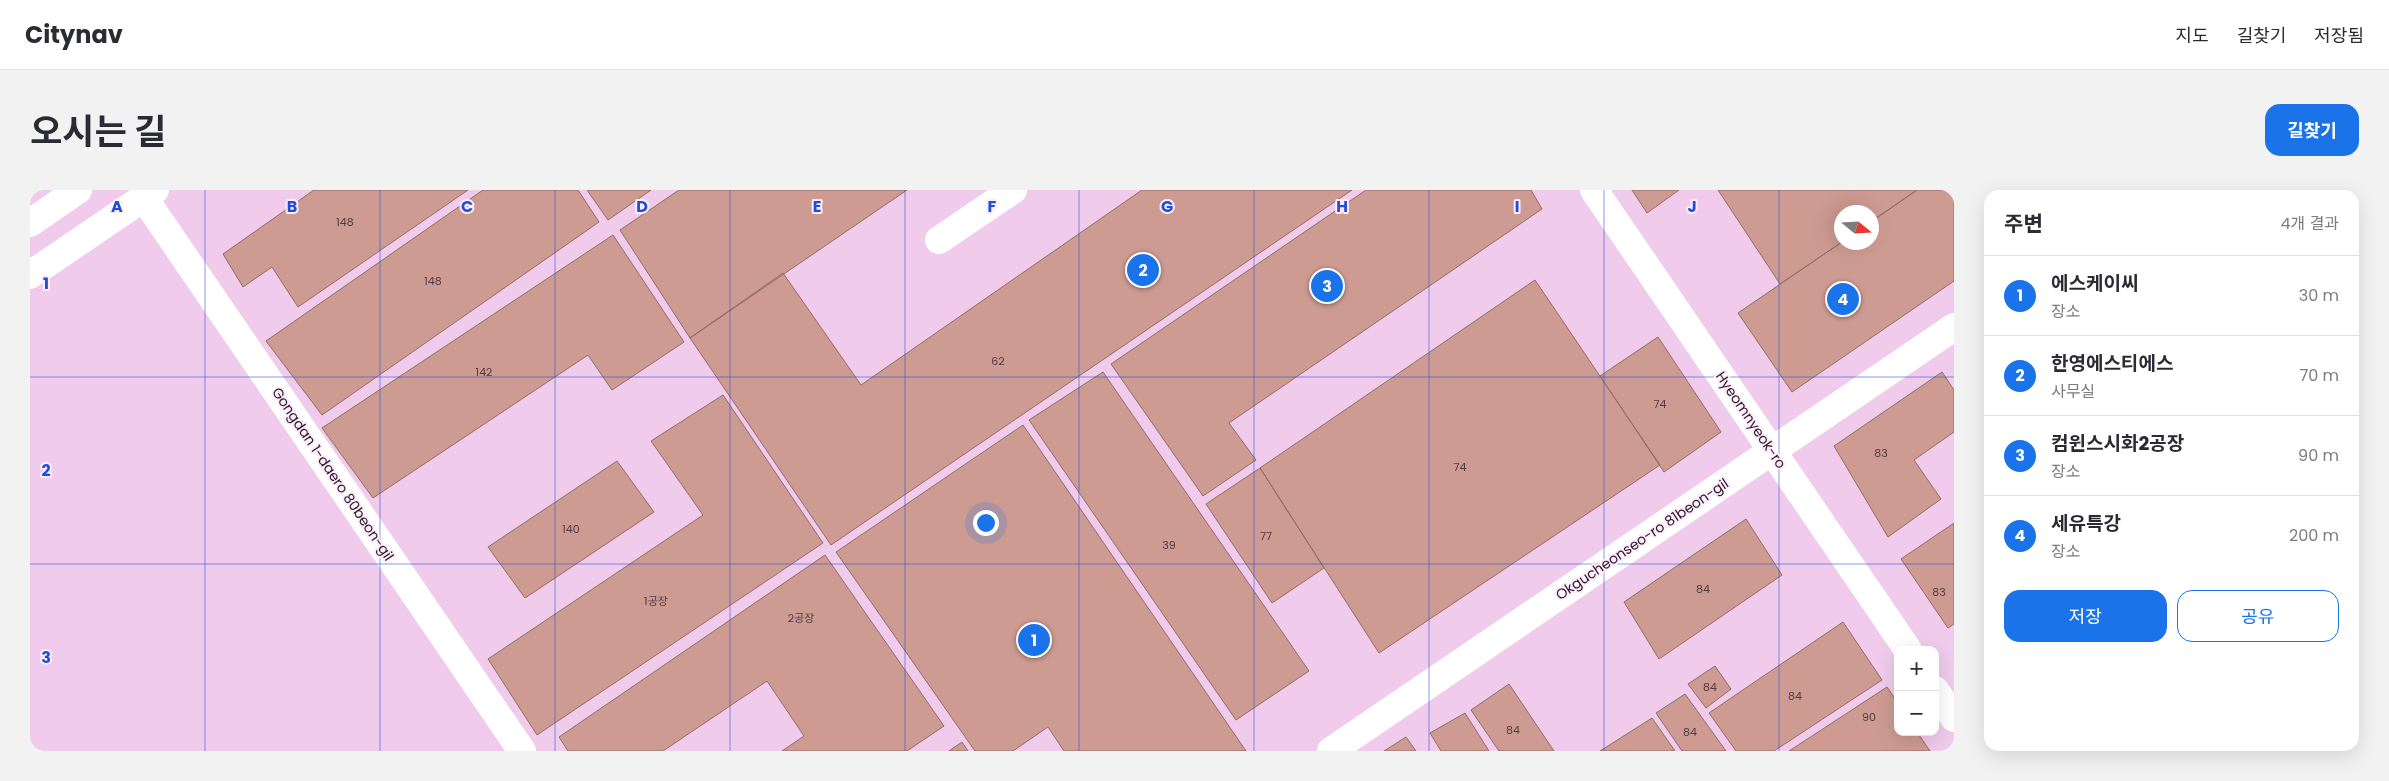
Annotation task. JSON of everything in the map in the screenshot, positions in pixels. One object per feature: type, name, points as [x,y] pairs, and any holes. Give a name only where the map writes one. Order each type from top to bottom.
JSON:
[{"type":"street","points":[[30,223],[78,190]]},
{"type":"street","points":[[939,240],[1013,190]]},
{"type":"street","name":"Hyeomnyeok-ro","points":[[1594,190],[1905,646]]},
{"type":"street","points":[[30,276],[146,192]]},
{"type":"street","name":"Gongdan 1-daero 80beon-gil","points":[[146,192],[522,751]]},
{"type":"street","name":"Okgucheonseo-ro 81beon-gil","points":[[1331,751],[1954,327]]},
{"type":"street","points":[[1936,691],[1954,718]]},
{"type":"shaded area","points":[[30,190],[1954,190],[1954,751],[30,751]]},
{"type":"building","points":[[314,190],[468,190],[298,307],[272,267],[243,287],[223,254]]},
{"type":"building","points":[[483,190],[578,190],[599,222],[322,415],[266,341]]},
{"type":"building","points":[[587,190],[651,190],[608,220]]},
{"type":"building","points":[[679,190],[907,190],[690,338],[620,230]]},
{"type":"building","points":[[1142,190],[1352,190],[831,545],[690,338],[783,273],[861,385]]},
{"type":"building","points":[[1366,190],[1531,190],[1542,209],[1229,423],[1256,460],[1203,496],[1111,364]]},
{"type":"building","points":[[1632,190],[1679,190],[1647,213]]},
{"type":"building","points":[[1718,190],[1917,190],[1879,216],[1879,205],[1834,205],[1834,247],[1780,284]]},
{"type":"building","points":[[1917,190],[1954,190],[1954,281],[1792,392],[1738,313],[1834,247],[1834,250],[1879,250],[1879,216]]},
{"type":"building","points":[[613,235],[684,342],[612,390],[588,355],[373,498],[322,428]]},
{"type":"building","points":[[1535,280],[1660,465],[1379,653],[1260,468]]},
{"type":"building","points":[[1658,337],[1721,432],[1664,472],[1600,376]]},
{"type":"building","points":[[1103,372],[1309,671],[1236,720],[1029,420]]},
{"type":"building","points":[[1942,372],[1954,390],[1954,432],[1914,460],[1941,499],[1888,537],[1834,446]]},
{"type":"building","points":[[723,395],[823,543],[537,735],[488,659],[703,515],[651,441]]},
{"type":"building","points":[[1023,425],[1246,751],[1064,751],[1048,727],[1013,751],[975,751],[836,552]]},
{"type":"building","points":[[617,461],[654,512],[525,598],[488,547]]},
{"type":"building","points":[[1260,468],[1324,568],[1272,603],[1206,504]]},
{"type":"building","points":[[1746,519],[1782,575],[1659,659],[1624,602]]},
{"type":"building","points":[[1954,523],[1954,624],[1948,628],[1901,559]]},
{"type":"building","points":[[825,555],[944,726],[907,751],[782,751],[804,736],[767,681],[663,751],[568,751],[559,737]]},
{"type":"building","points":[[1843,622],[1882,680],[1774,751],[1736,751],[1709,713]]},
{"type":"building","points":[[1715,666],[1731,689],[1706,708],[1688,684]]},
{"type":"building","points":[[1509,684],[1554,751],[1499,751],[1471,710]]},
{"type":"building","points":[[1887,687],[1894,697],[1894,736],[1920,736],[1930,751],[1789,751]]},
{"type":"building","points":[[1685,694],[1726,751],[1682,751],[1656,713]]},
{"type":"building","points":[[1465,713],[1489,751],[1441,751],[1430,733]]},
{"type":"building","points":[[1652,718],[1675,751],[1600,751]]},
{"type":"building","points":[[1406,737],[1416,751],[1384,751]]},
{"type":"building","points":[[962,742],[968,751],[949,751]]},
{"type":"place","name":"한영에스티에스","points":[[1143,270]]},
{"type":"place","name":"컴윈스시화2공장","points":[[1327,286]]},
{"type":"place","name":"세유특강","points":[[1843,299]]},
{"type":"place","name":"에스케이씨","points":[[1034,640]]}]
